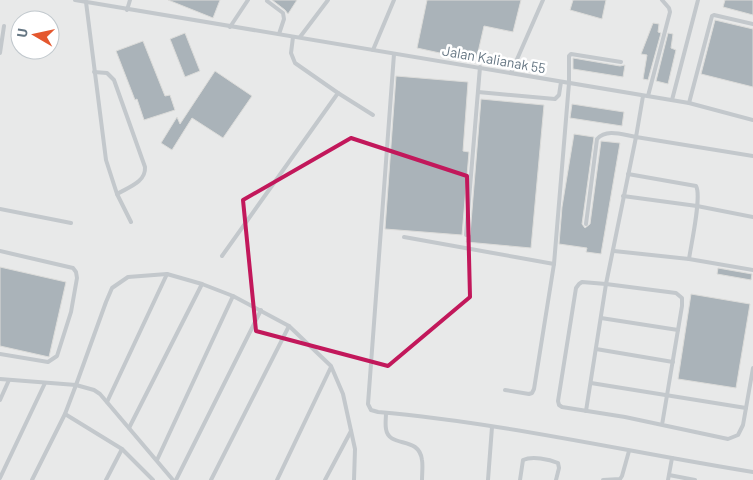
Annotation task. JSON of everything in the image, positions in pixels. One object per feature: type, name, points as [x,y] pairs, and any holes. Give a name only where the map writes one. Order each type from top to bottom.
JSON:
[{"type":"lane","name":"Jalan Kalianak 55","points":[[76,0],[689,103],[753,120]]},
{"type":"lane","points":[[103,6],[105,0]]},
{"type":"lane","points":[[127,10],[130,0]]},
{"type":"lane","points":[[230,27],[248,0]]},
{"type":"lane","points":[[300,38],[328,0]]},
{"type":"lane","points":[[373,50],[394,0]]},
{"type":"lane","points":[[511,73],[543,0]]},
{"type":"lane","points":[[648,96],[670,12],[670,8],[662,0]]},
{"type":"lane","points":[[672,100],[698,0]]},
{"type":"lane","points":[[267,1],[283,13],[284,19],[279,34]]},
{"type":"lane","points":[[86,2],[106,160],[117,194],[131,222]]},
{"type":"lane","points":[[689,103],[712,16],[753,24]]},
{"type":"lane","points":[[0,53],[4,26]]},
{"type":"lane","points":[[293,37],[292,53],[295,63],[373,116]]},
{"type":"lane","points":[[394,54],[368,404],[371,410],[492,427],[753,472]]},
{"type":"lane","points":[[505,390],[529,394],[534,389],[554,264],[570,55],[621,62]]},
{"type":"lane","points":[[466,235],[480,68]]},
{"type":"lane","points":[[94,72],[108,73],[114,80],[145,166],[145,174],[142,179],[117,194]]},
{"type":"lane","points":[[478,92],[555,99],[559,95],[561,82]]},
{"type":"lane","points":[[222,256],[338,93]]},
{"type":"lane","points":[[586,411],[606,284],[636,137],[642,96]]},
{"type":"lane","points":[[586,224],[597,139],[602,134],[607,132],[753,156]]},
{"type":"lane","points":[[628,174],[696,186],[698,189],[697,206],[689,259]]},
{"type":"lane","points":[[624,196],[697,206],[753,217]]},
{"type":"lane","points":[[0,209],[71,223]]},
{"type":"lane","points":[[404,238],[554,264]]},
{"type":"lane","points":[[0,251],[73,268],[77,278],[71,312],[58,356],[48,362],[0,354]]},
{"type":"lane","points":[[614,251],[689,259],[753,270]]},
{"type":"lane","points":[[107,402],[167,274]]},
{"type":"lane","points":[[32,480],[65,414],[112,288],[128,277],[167,274],[202,284],[233,296],[261,310],[289,326],[331,366],[343,394],[355,449],[354,480]]},
{"type":"lane","points":[[662,425],[682,298],[676,293],[606,284],[582,282],[578,284],[559,405],[728,439],[738,436],[743,425],[753,368]]},
{"type":"lane","points":[[129,428],[202,284]]},
{"type":"lane","points":[[157,460],[233,296]]},
{"type":"lane","points":[[0,379],[76,385],[94,390],[107,402],[175,480],[261,310]]},
{"type":"lane","points":[[601,318],[678,330]]},
{"type":"lane","points":[[211,480],[289,326]]},
{"type":"lane","points":[[596,349],[673,362]]},
{"type":"lane","points":[[277,480],[331,366]]},
{"type":"lane","points":[[0,400],[9,380]]},
{"type":"lane","points":[[0,478],[45,382]]},
{"type":"lane","points":[[591,382],[746,408]]},
{"type":"lane","points":[[386,413],[388,436],[397,442],[412,444],[419,452],[422,459],[422,480]]},
{"type":"lane","points":[[65,414],[122,449],[150,479]]},
{"type":"lane","points":[[488,480],[492,427]]},
{"type":"lane","points":[[325,480],[351,432]]},
{"type":"lane","points":[[106,480],[122,449]]},
{"type":"lane","points":[[603,480],[620,479],[629,451]]},
{"type":"lane","points":[[520,480],[523,460],[527,458],[558,463],[559,468],[556,480]]},
{"type":"lane","points":[[672,458],[669,478],[695,480]]},
{"type":"highlighted area","points":[[351,138],[467,176],[470,297],[388,366],[256,331],[243,200]]},
{"type":"shaded area","points":[[0,0],[753,0],[753,480],[0,480]]},
{"type":"building","points":[[168,0],[220,0],[213,18]]},
{"type":"building","points":[[272,0],[297,0],[288,14]]},
{"type":"building","points":[[427,0],[521,0],[513,32],[484,26],[476,61],[417,48]]},
{"type":"building","points":[[573,0],[606,0],[602,19],[570,10]]},
{"type":"building","points":[[725,0],[753,0],[753,15],[723,7]]},
{"type":"building","points":[[715,20],[753,29],[753,87],[701,74]]},
{"type":"building","points":[[653,23],[659,24],[658,32],[661,33],[648,80],[643,79],[647,55],[641,54]]},
{"type":"building","points":[[185,33],[200,71],[185,77],[170,39]]},
{"type":"building","points":[[668,33],[673,34],[671,48],[676,50],[668,84],[656,81]]},
{"type":"building","points":[[143,41],[165,96],[170,95],[175,110],[144,120],[116,51]]},
{"type":"building","points":[[573,58],[620,66],[625,65],[623,77],[573,69]]},
{"type":"building","points":[[215,71],[252,96],[223,138],[192,118],[172,150],[161,143],[177,117],[180,124]]},
{"type":"building","points":[[396,76],[468,82],[463,151],[469,152],[462,235],[385,229]]},
{"type":"building","points":[[481,99],[544,105],[531,248],[466,242],[470,235]]},
{"type":"building","points":[[572,104],[624,112],[622,126],[570,118]]},
{"type":"building","points":[[574,134],[594,137],[582,224],[585,228],[590,224],[601,141],[620,143],[601,254],[586,252],[587,248],[559,244],[562,207]]},
{"type":"building","points":[[0,267],[66,282],[49,357],[0,346]]},
{"type":"building","points":[[718,268],[752,274],[751,280],[717,274]]},
{"type":"building","points":[[691,294],[750,304],[736,388],[678,379]]}]
